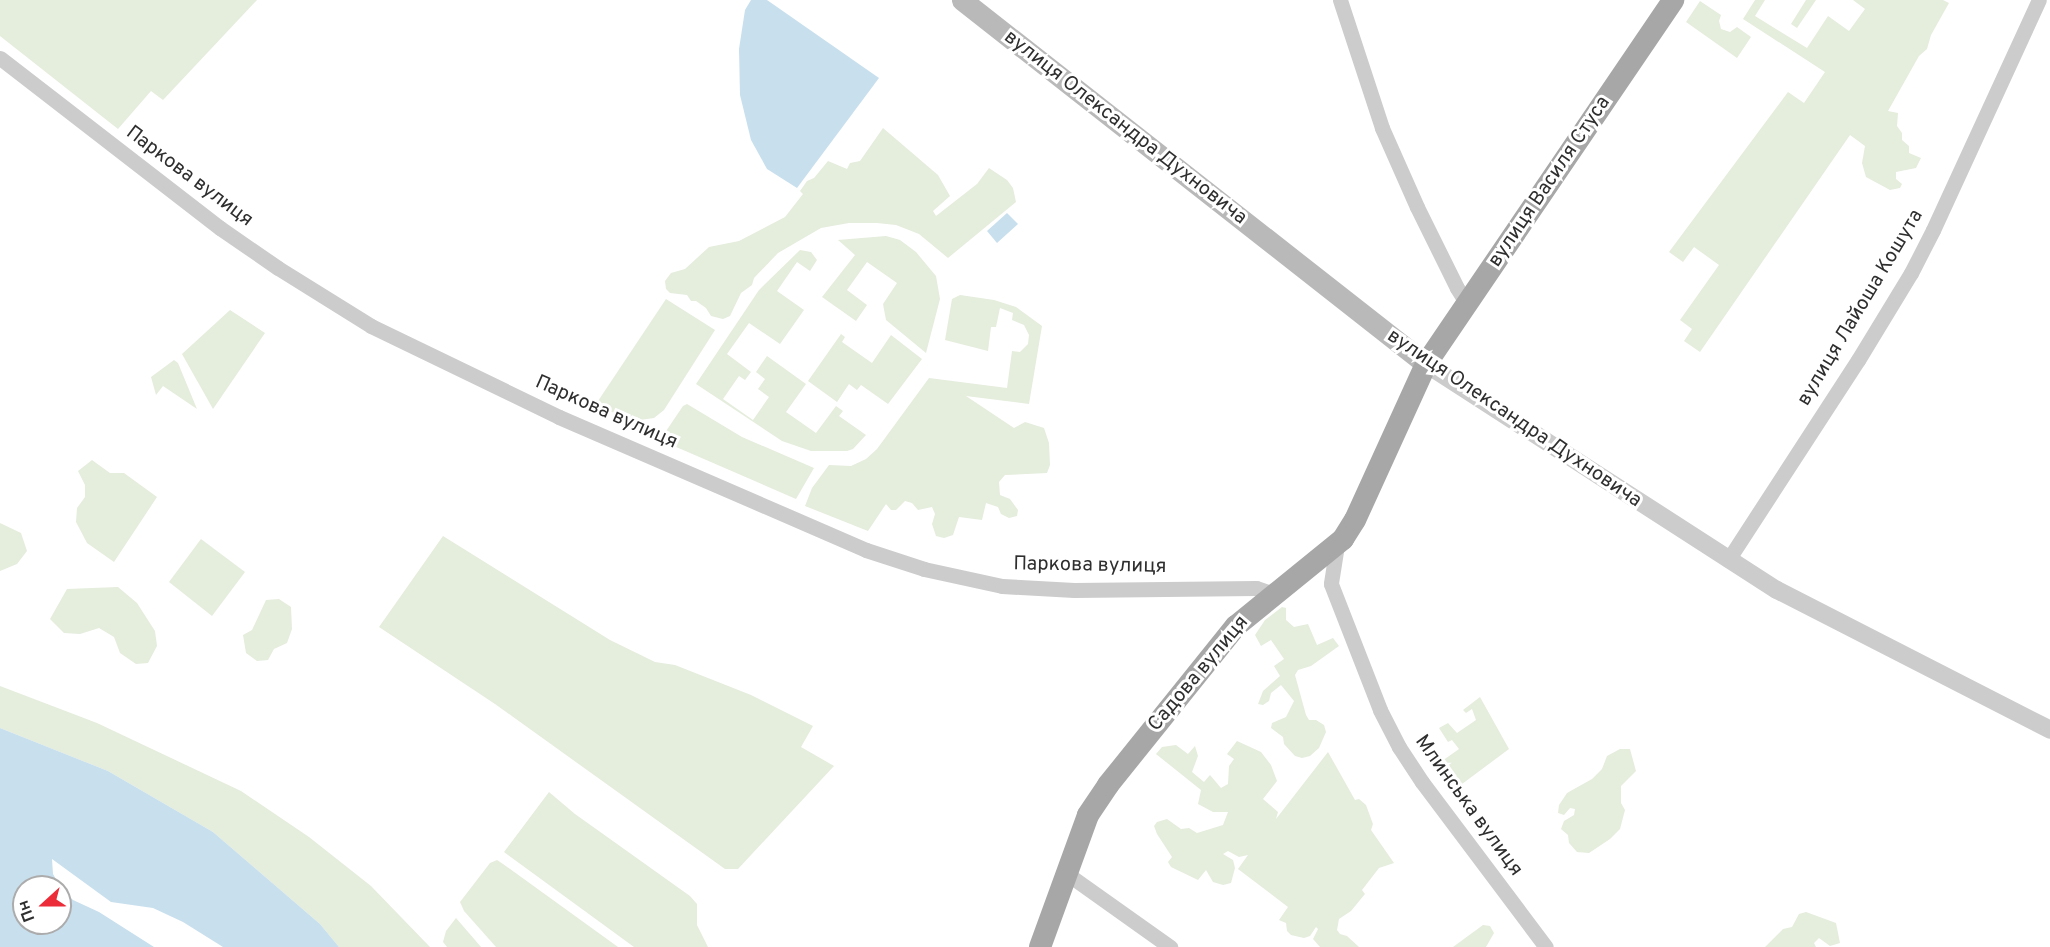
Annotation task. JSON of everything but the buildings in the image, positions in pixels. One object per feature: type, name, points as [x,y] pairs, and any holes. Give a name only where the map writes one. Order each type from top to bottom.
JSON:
[{"type":"main road","name":"вулиця Олександра Духновича","points":[[962,0],[1426,364]]},
{"type":"main road","name":"вулиця Василя Стуса","points":[[1426,364],[1673,0]]},
{"type":"main road","name":"Садова вулиця","points":[[1040,947],[1088,815],[1108,785],[1236,626],[1337,545],[1355,520],[1426,364]]},
{"type":"street","points":[[1340,0],[1382,128],[1432,237],[1467,304]]},
{"type":"street","name":"вулиця Лайоша Кошута","points":[[1728,561],[1858,360],[1911,273],[2039,0]]},
{"type":"street","name":"Паркова вулиця","points":[[0,58],[220,228],[278,268],[371,326],[559,417],[866,550],[924,569],[1002,586],[1074,590],[1256,588],[1274,594]]},
{"type":"street","name":"вулиця Олександра Духновича","points":[[1426,364],[1728,561],[1830,619],[2050,730]]},
{"type":"street","name":"Млинська вулиця","points":[[1337,545],[1331,584],[1380,710],[1399,747],[1422,782],[1545,947]]},
{"type":"street","points":[[1066,873],[1170,947]]},
{"type":"green space","points":[[0,0],[257,0],[163,100],[151,91],[118,129],[0,36]]},
{"type":"green space","points":[[1755,0],[1765,0],[1755,16],[1807,48],[1828,16],[1849,31],[1865,9],[1853,0],[1943,0],[1949,3],[1931,35],[1927,49],[1919,56],[1888,111],[1898,113],[1897,126],[1902,133],[1902,140],[1909,146],[1909,153],[1921,158],[1916,168],[1896,172],[1896,179],[1902,184],[1900,188],[1890,190],[1866,177],[1862,163],[1865,146],[1850,135],[1700,352],[1684,341],[1692,329],[1680,320],[1719,265],[1694,247],[1683,262],[1669,252],[1788,92],[1804,103],[1825,72],[1743,19]]},
{"type":"green space","points":[[1806,0],[1816,0],[1797,28],[1791,24]]},
{"type":"green space","points":[[1700,1],[1721,15],[1719,21],[1721,29],[1730,32],[1737,27],[1751,37],[1737,58],[1686,22]]},
{"type":"green space","points":[[883,128],[938,175],[950,196],[933,211],[936,216],[977,184],[989,168],[1007,180],[1013,188],[1016,202],[948,258],[919,234],[896,225],[849,223],[821,228],[778,253],[754,278],[752,285],[741,293],[730,316],[723,319],[711,316],[706,308],[696,301],[691,301],[687,295],[670,293],[666,289],[665,281],[671,273],[685,269],[709,247],[739,241],[785,217],[803,194],[800,191],[807,181],[814,178],[828,161],[847,169],[850,163],[860,161]]},
{"type":"green space","points":[[886,236],[900,240],[916,252],[936,276],[940,299],[926,353],[886,320],[883,304],[897,283],[867,262],[847,290],[867,305],[856,321],[822,297],[855,255],[838,240]]},
{"type":"green space","points":[[800,250],[811,252],[817,260],[810,271],[797,262],[777,291],[804,310],[780,344],[749,323],[727,354],[751,372],[745,380],[739,376],[723,399],[753,420],[769,397],[758,389],[765,379],[756,372],[767,356],[806,384],[786,412],[816,433],[836,406],[843,411],[839,416],[866,435],[853,449],[847,451],[811,451],[782,441],[696,384],[759,290]]},
{"type":"green space","points":[[960,295],[994,300],[1016,307],[1042,326],[1029,404],[966,396],[1014,428],[1025,422],[1044,428],[1049,443],[1050,465],[1047,473],[1005,475],[999,482],[1000,495],[1010,499],[1018,510],[1017,516],[1009,518],[1001,514],[998,507],[986,503],[982,520],[959,517],[953,535],[944,538],[936,536],[932,524],[935,514],[932,507],[918,510],[912,503],[905,501],[896,510],[891,510],[886,504],[868,531],[805,506],[812,488],[829,465],[851,466],[866,459],[877,449],[929,378],[1007,388],[1012,351],[1020,352],[1028,344],[1029,335],[1024,325],[1012,320],[1013,313],[1000,308],[996,327],[991,327],[988,351],[945,340],[952,299]]},
{"type":"green space","points":[[666,299],[715,330],[664,410],[654,418],[640,420],[594,407]]},
{"type":"green space","points":[[230,310],[265,333],[213,409],[182,354]]},
{"type":"green space","points":[[841,334],[845,337],[842,342],[872,363],[891,335],[922,359],[888,404],[861,385],[857,390],[849,384],[837,402],[808,381]]},
{"type":"green space","points":[[174,360],[178,363],[197,409],[163,386],[156,395],[151,377]]},
{"type":"green space","points":[[687,404],[742,437],[814,468],[796,499],[660,440],[683,406]]},
{"type":"green space","points":[[92,460],[110,473],[124,473],[157,497],[114,562],[87,543],[76,522],[77,508],[85,497],[85,485],[78,471]]},
{"type":"green space","points":[[0,523],[21,533],[27,551],[17,564],[0,571]]},
{"type":"green space","points":[[443,536],[610,640],[655,662],[675,665],[751,695],[813,726],[801,747],[834,766],[738,869],[725,869],[495,704],[379,627]]},
{"type":"green space","points":[[201,539],[245,572],[212,616],[169,582]]},
{"type":"green space","points":[[118,587],[137,603],[155,631],[157,646],[148,663],[136,664],[120,653],[114,637],[99,628],[80,634],[64,633],[50,619],[67,589]]},
{"type":"green space","points":[[279,599],[291,607],[292,629],[287,643],[274,649],[268,660],[257,661],[246,653],[243,635],[252,630],[266,600]]},
{"type":"green space","points":[[1282,607],[1286,608],[1286,620],[1294,627],[1308,624],[1317,645],[1333,638],[1339,646],[1311,666],[1298,670],[1295,675],[1306,715],[1309,720],[1316,720],[1324,725],[1326,732],[1319,748],[1310,756],[1302,758],[1295,756],[1284,744],[1283,737],[1271,728],[1272,723],[1286,717],[1294,701],[1281,685],[1271,693],[1269,701],[1263,705],[1258,704],[1263,691],[1280,676],[1274,666],[1284,659],[1271,640],[1261,646],[1255,635],[1265,620]]},
{"type":"green space","points":[[0,686],[97,723],[241,791],[309,837],[371,886],[430,947],[339,947],[320,924],[213,832],[108,771],[0,728]]},
{"type":"green space","points":[[1480,697],[1509,749],[1462,784],[1465,788],[1456,795],[1435,766],[1459,749],[1452,740],[1448,742],[1439,728],[1448,723],[1457,733],[1476,720],[1472,709],[1466,713],[1463,710]]},
{"type":"green space","points":[[1237,741],[1261,752],[1271,765],[1277,781],[1263,799],[1278,812],[1276,819],[1328,752],[1355,800],[1359,799],[1366,805],[1373,824],[1371,830],[1394,863],[1379,868],[1362,890],[1365,894],[1351,911],[1339,919],[1337,930],[1359,947],[1320,947],[1313,939],[1318,929],[1316,927],[1310,936],[1304,938],[1291,935],[1287,931],[1286,923],[1279,920],[1288,907],[1238,869],[1248,855],[1239,857],[1228,851],[1223,854],[1233,860],[1235,868],[1231,883],[1223,885],[1213,882],[1206,870],[1198,880],[1171,867],[1168,862],[1172,857],[1157,834],[1154,826],[1157,822],[1167,819],[1181,829],[1189,828],[1197,833],[1223,825],[1228,812],[1213,812],[1198,804],[1201,790],[1156,754],[1162,747],[1176,745],[1188,754],[1195,746],[1198,756],[1192,772],[1204,782],[1210,775],[1221,788],[1228,784],[1229,766],[1234,759],[1227,754]]},
{"type":"green space","points":[[1620,749],[1630,749],[1636,771],[1621,786],[1621,803],[1625,810],[1620,829],[1589,853],[1577,852],[1569,843],[1568,835],[1561,829],[1564,821],[1574,815],[1575,809],[1570,808],[1564,815],[1558,813],[1559,805],[1567,793],[1592,779],[1602,769],[1607,756]]},
{"type":"green space","points":[[549,792],[575,814],[690,896],[697,904],[697,925],[708,947],[634,947],[504,852]]},
{"type":"green space","points":[[497,860],[618,947],[496,947],[464,911],[460,902],[490,863]]},
{"type":"green space","points":[[1806,912],[1836,923],[1840,943],[1830,946],[1819,938],[1814,943],[1816,947],[1765,947],[1783,929],[1792,927],[1799,914]]},
{"type":"green space","points":[[456,918],[481,947],[447,947],[443,942],[446,931]]},
{"type":"green space","points":[[1483,925],[1490,926],[1494,933],[1486,947],[1453,947]]},
{"type":"water","points":[[751,0],[767,0],[879,78],[797,188],[767,169],[751,140],[740,95],[739,49],[745,10]]},
{"type":"water","points":[[1007,213],[1018,224],[997,243],[987,231]]},
{"type":"water","points":[[0,728],[108,771],[213,832],[320,924],[339,947],[223,947],[183,922],[153,908],[111,902],[52,859],[54,875],[12,875],[12,935],[72,935],[72,899],[99,912],[154,947],[0,947]]}]
